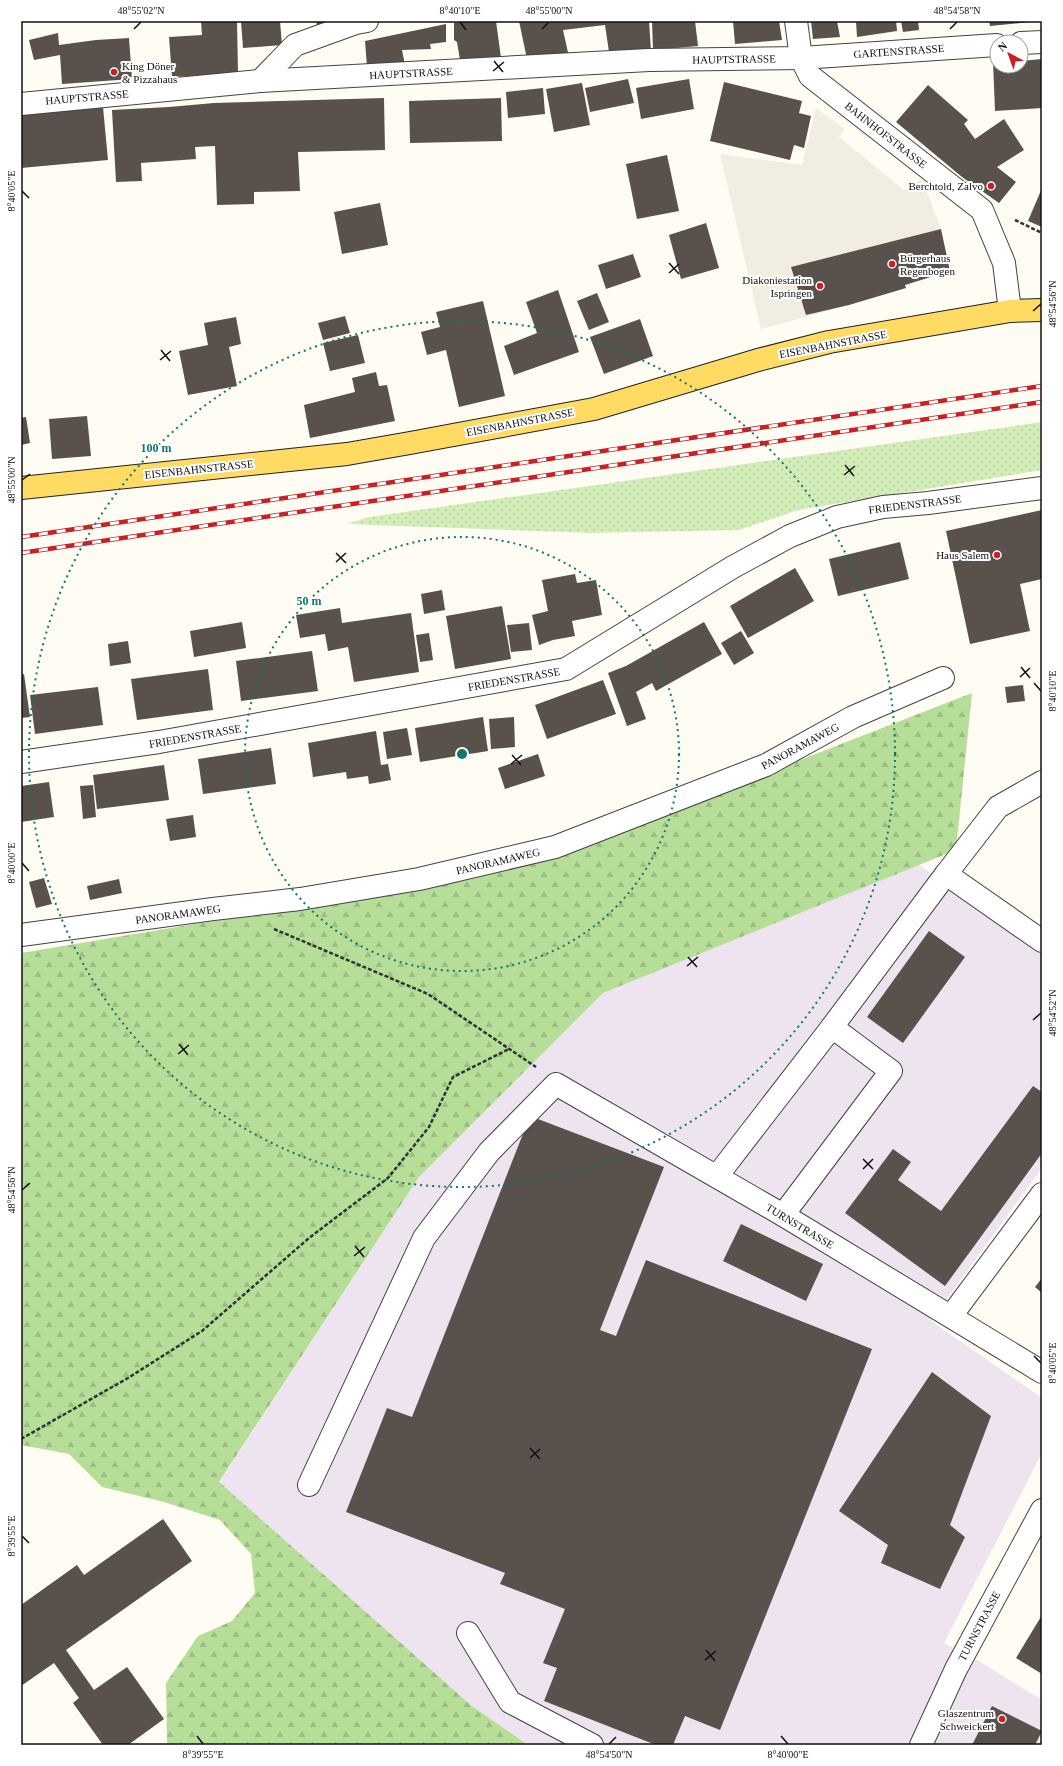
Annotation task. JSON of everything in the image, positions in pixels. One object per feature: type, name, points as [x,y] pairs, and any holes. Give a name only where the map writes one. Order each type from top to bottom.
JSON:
[{"type":"main road","points":[[1010,311],[1042,310]]},
{"type":"main road","name":"EISENBAHNSTRASSE","points":[[21,488],[347,454],[594,409],[758,360],[829,342],[1010,311]]},
{"type":"street","points":[[260,82],[295,45],[356,23],[367,21]]},
{"type":"street","name":"BAHNHOFSTRASSE","points":[[796,21],[801,58],[810,76],[982,210],[1004,262],[1010,311]]},
{"type":"street","points":[[1029,43],[1042,42]]},
{"type":"street","name":"GARTENSTRASSE","points":[[801,58],[989,46]]},
{"type":"street","name":"HAUPTSTRASSE","points":[[21,104],[260,82],[650,60],[801,58]]},
{"type":"street","name":"FRIEDENSTRASSE","points":[[21,762],[159,742],[566,669],[733,567],[790,536],[837,517],[883,507],[928,503],[1042,488]]},
{"type":"street","name":"PANORAMAWEG","points":[[21,935],[213,908],[300,900],[419,879],[555,847],[766,765],[853,717],[943,678]]},
{"type":"street","points":[[717,1176],[832,1027],[998,807],[1042,782]]},
{"type":"street","points":[[946,874],[1042,941]]},
{"type":"street","points":[[783,1215],[891,1071],[832,1027]]},
{"type":"street","points":[[309,1486],[424,1238],[489,1152],[556,1084]]},
{"type":"street","name":"TURNSTRASSE","points":[[556,1084],[783,1215],[1042,1372]]},
{"type":"street","points":[[951,1316],[1042,1194]]},
{"type":"street","name":"TURNSTRASSE","points":[[921,1745],[956,1668],[1042,1510]]},
{"type":"street","points":[[468,1633],[510,1702],[592,1745]]},
{"type":"path","points":[[272,928],[428,994],[551,1077],[556,1084]]},
{"type":"path","points":[[21,1439],[128,1378],[202,1331],[309,1238],[388,1178],[429,1127],[453,1077],[510,1049]]},
{"type":"shaded area","points":[[816,108],[845,129],[839,137],[904,190],[922,179],[941,229],[833,257],[849,305],[761,329],[720,154],[802,165]]},
{"type":"shaded area","points":[[918,864],[1042,955],[1042,1168],[931,1321],[1042,1398],[1042,1453],[944,1643],[977,1660],[1042,1700],[1042,1745],[528,1745],[472,1706],[219,1483],[419,1177],[603,993]]},
{"type":"green space","points":[[1042,422],[1042,470],[798,510],[739,530],[590,533],[347,524],[369,517]]},
{"type":"green space","points":[[972,693],[956,850],[603,993],[419,1177],[219,1482],[472,1706],[528,1745],[167,1745],[166,1683],[198,1636],[232,1621],[255,1593],[251,1554],[220,1520],[164,1502],[102,1487],[69,1454],[21,1445],[21,953],[321,903],[569,850]]},
{"type":"building","points":[[201,21],[237,21],[238,73],[172,77],[169,37],[202,35]]},
{"type":"building","points":[[241,21],[280,21],[282,45],[243,48]]},
{"type":"building","points":[[316,21],[328,21],[317,25]]},
{"type":"building","points":[[467,21],[496,21],[501,58],[460,60],[457,42],[454,40],[454,23]]},
{"type":"building","points":[[519,21],[649,21],[651,51],[609,52],[605,25],[563,30],[569,57],[527,59]]},
{"type":"building","points":[[652,21],[695,21],[698,46],[653,50]]},
{"type":"building","points":[[733,21],[779,21],[782,40],[735,44]]},
{"type":"building","points":[[811,21],[837,21],[840,37],[813,39]]},
{"type":"building","points":[[856,21],[896,21],[897,31],[857,37]]},
{"type":"building","points":[[901,21],[918,21],[919,30],[903,32]]},
{"type":"building","points":[[989,21],[1030,21],[1030,22],[990,26]]},
{"type":"building","points":[[446,24],[446,42],[430,44],[431,49],[402,50],[405,65],[367,67],[365,41]]},
{"type":"building","points":[[58,33],[59,45],[96,40],[129,38],[132,79],[62,84],[60,55],[34,60],[29,40]]},
{"type":"building","points":[[1042,59],[1042,108],[995,111],[993,74],[1029,74],[1029,60]]},
{"type":"building","points":[[628,79],[634,103],[590,112],[585,88]]},
{"type":"building","points":[[689,79],[694,109],[641,119],[636,88]]},
{"type":"building","points":[[724,82],[802,101],[799,113],[811,116],[804,148],[794,145],[790,160],[710,141]]},
{"type":"building","points":[[582,83],[590,125],[554,132],[546,89]]},
{"type":"building","points":[[928,85],[968,120],[964,124],[975,139],[1004,119],[1024,150],[997,167],[1016,182],[999,203],[962,177],[896,122]]},
{"type":"building","points":[[543,88],[545,114],[508,118],[506,92]]},
{"type":"building","points":[[384,98],[385,150],[298,152],[300,191],[254,192],[254,204],[217,205],[215,146],[195,147],[196,159],[141,163],[142,181],[116,182],[112,110],[214,103]]},
{"type":"building","points":[[501,98],[502,141],[410,143],[409,101]]},
{"type":"building","points":[[103,107],[108,160],[21,168],[21,115]]},
{"type":"building","points":[[667,155],[679,211],[637,219],[626,164]]},
{"type":"building","points":[[1042,188],[1042,227],[1028,221]]},
{"type":"building","points":[[380,203],[388,245],[342,254],[334,212]]},
{"type":"building","points":[[706,223],[719,268],[681,279],[669,235]]},
{"type":"building","name":"Bürgerhaus Regenbogen","points":[[941,229],[950,271],[905,285],[906,288],[849,305],[806,315],[791,267]]},
{"type":"building","points":[[633,254],[641,277],[606,289],[598,265]]},
{"type":"building","points":[[558,290],[579,352],[514,375],[504,346],[537,333],[526,302]]},
{"type":"building","points":[[597,293],[609,322],[589,330],[577,301]]},
{"type":"building","points":[[483,301],[505,396],[459,407],[446,350],[427,355],[421,332],[440,327],[436,312]]},
{"type":"building","points":[[345,316],[350,333],[323,340],[318,323]]},
{"type":"building","points":[[236,317],[241,344],[229,347],[237,386],[188,395],[179,351],[208,345],[204,323]]},
{"type":"building","points":[[640,319],[653,356],[604,374],[590,337]]},
{"type":"building","points":[[358,335],[365,363],[330,371],[323,343]]},
{"type":"building","points":[[376,372],[379,386],[387,385],[395,421],[310,438],[304,405],[355,392],[352,378]]},
{"type":"building","points":[[87,416],[91,456],[52,459],[49,419]]},
{"type":"building","points":[[26,417],[30,443],[21,445],[21,418]]},
{"type":"building","name":"Haus Salem","points":[[1042,510],[1042,579],[1020,584],[1030,631],[970,644],[946,531]]},
{"type":"building","points":[[900,542],[909,579],[838,596],[829,559]]},
{"type":"building","points":[[795,568],[814,601],[748,638],[730,606]]},
{"type":"building","points":[[575,574],[577,583],[596,580],[602,615],[572,621],[575,636],[553,640],[539,645],[532,615],[548,611],[542,580]]},
{"type":"building","points":[[442,590],[445,610],[424,614],[421,594]]},
{"type":"building","points":[[502,606],[511,659],[455,669],[446,616]]},
{"type":"building","points":[[340,608],[342,623],[411,613],[419,672],[354,682],[348,647],[328,651],[325,634],[300,638],[296,615]]},
{"type":"building","points":[[242,622],[246,648],[194,657],[190,631]]},
{"type":"building","points":[[704,622],[722,654],[656,691],[652,683],[636,692],[646,719],[627,726],[608,673],[626,666]]},
{"type":"building","points":[[529,623],[532,650],[511,652],[507,625]]},
{"type":"building","points":[[741,631],[754,653],[734,665],[721,643]]},
{"type":"building","points":[[429,633],[433,660],[420,662],[416,635]]},
{"type":"building","points":[[128,641],[131,663],[110,666],[108,644]]},
{"type":"building","points":[[312,651],[318,691],[241,701],[236,661]]},
{"type":"building","points":[[208,669],[213,710],[137,720],[131,679]]},
{"type":"building","points":[[24,674],[30,717],[21,718],[21,675]]},
{"type":"building","points":[[603,680],[616,714],[547,739],[535,705]]},
{"type":"building","points":[[1023,685],[1025,701],[1007,703],[1005,687]]},
{"type":"building","points":[[98,687],[103,725],[35,734],[30,695]]},
{"type":"building","points":[[483,717],[488,751],[420,762],[415,728]]},
{"type":"building","points":[[514,717],[515,747],[491,749],[489,719]]},
{"type":"building","points":[[407,728],[412,755],[387,759],[383,732]]},
{"type":"building","points":[[376,731],[381,765],[388,764],[391,780],[369,784],[368,776],[347,779],[346,772],[313,777],[308,743]]},
{"type":"building","points":[[271,748],[276,784],[203,794],[198,759]]},
{"type":"building","points":[[538,754],[545,776],[505,789],[498,768]]},
{"type":"building","points":[[164,765],[169,800],[97,809],[93,775]]},
{"type":"building","points":[[49,782],[54,817],[21,822],[21,786]]},
{"type":"building","points":[[93,785],[96,817],[83,819],[80,786]]},
{"type":"building","points":[[193,815],[196,837],[170,841],[166,819]]},
{"type":"building","points":[[44,878],[52,904],[36,908],[29,882]]},
{"type":"building","points":[[119,879],[122,893],[90,900],[87,886]]},
{"type":"building","points":[[929,931],[965,957],[903,1043],[867,1017]]},
{"type":"building","points":[[1033,1086],[1042,1092],[1042,1153],[945,1286],[845,1213],[893,1149],[911,1162],[898,1180],[941,1211]]},
{"type":"building","points":[[530,1116],[664,1167],[600,1330],[616,1336],[646,1260],[872,1349],[720,1730],[685,1716],[673,1745],[656,1745],[544,1701],[557,1668],[543,1663],[565,1609],[500,1584],[505,1573],[346,1512],[387,1408],[412,1417]]},
{"type":"building","points":[[741,1224],[823,1264],[806,1301],[723,1261]]},
{"type":"building","points":[[1042,1278],[1042,1293],[1035,1287]]},
{"type":"building","points":[[932,1372],[991,1416],[950,1525],[965,1537],[940,1589],[881,1563],[888,1545],[839,1511]]},
{"type":"building","points":[[163,1519],[192,1561],[66,1650],[94,1690],[127,1667],[164,1719],[128,1745],[103,1745],[73,1703],[79,1698],[54,1663],[21,1686],[21,1605],[77,1565],[84,1575]]},
{"type":"building","points":[[1042,1615],[1042,1674],[1016,1658]]},
{"type":"building","name":"Glaszentrum Schweickert","points":[[992,1706],[1042,1731],[1035,1745],[972,1745]]},
{"type":"railway","points":[[21,537],[1042,386]]},
{"type":"railway","points":[[21,553],[1042,402]]},
{"type":"place","name":"King Döner & Pizzahaus","points":[[114,72]]},
{"type":"place","name":"Berchtold, Zalvo","points":[[991,186]]},
{"type":"place","name":"Bürgerhaus Regenbogen","points":[[892,264]]},
{"type":"place","name":"Diakoniestation Ispringen","points":[[820,286]]},
{"type":"place","name":"Haus Salem","points":[[997,555]]},
{"type":"place","name":"Glaszentrum Schweickert","points":[[1002,1719]]}]
